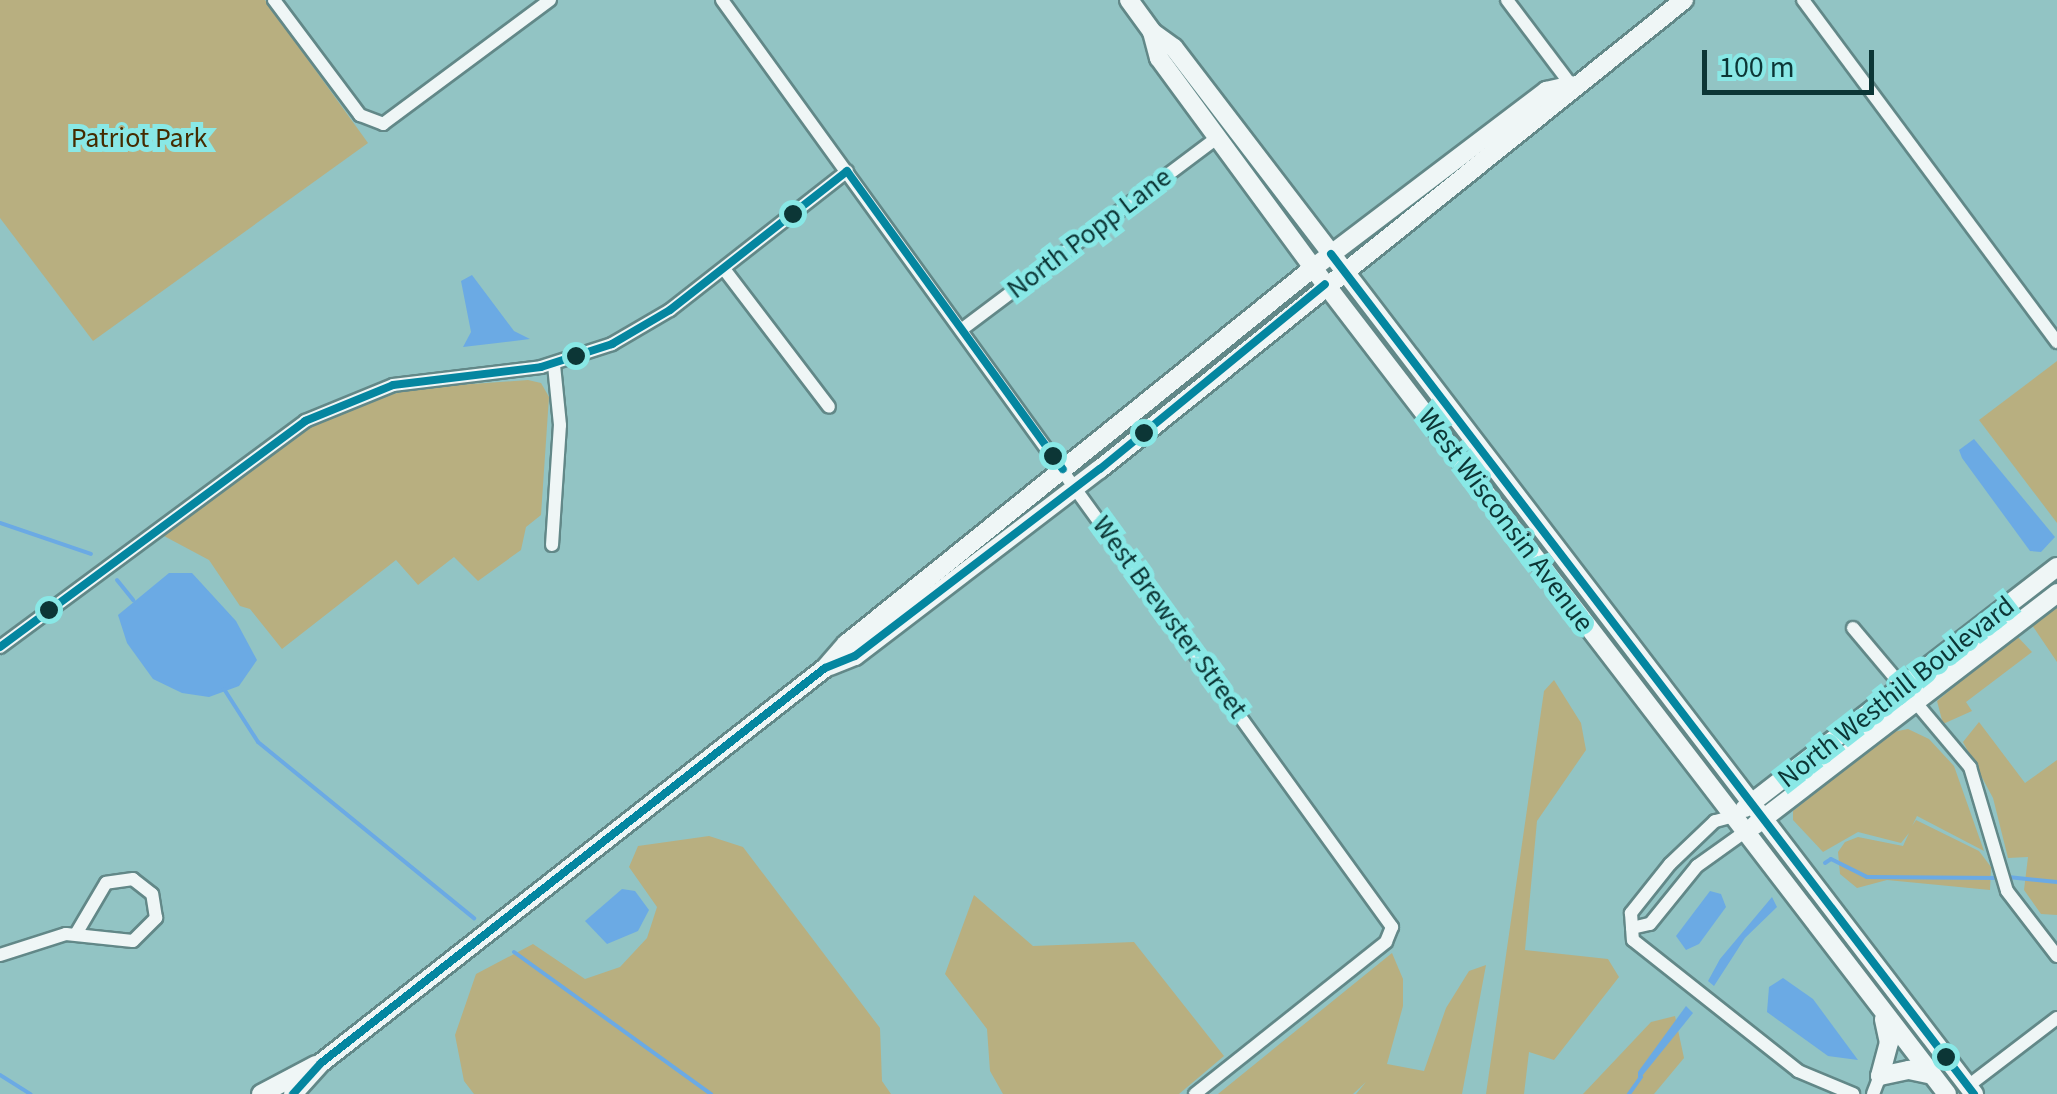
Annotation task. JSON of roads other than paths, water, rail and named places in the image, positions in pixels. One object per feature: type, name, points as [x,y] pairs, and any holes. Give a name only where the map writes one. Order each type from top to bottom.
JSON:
[{"type":"main road","name":"West Wisconsin Avenue","points":[[1128,0],[1152,32],[1174,48],[1971,1090]]},
{"type":"main road","points":[[261,1094],[321,1063],[825,668],[1062,469],[1319,276],[1343,270],[1558,107],[1572,85],[1684,0]]},
{"type":"main road","name":"West Wisconsin Avenue","points":[[1152,32],[1159,58],[1319,276],[1947,1094]]},
{"type":"main road","points":[[825,668],[856,656],[1076,486],[1319,276],[1332,254],[1546,91],[1572,85]]},
{"type":"main road","name":"North Westhill Boulevard","points":[[1734,816],[2057,567]]},
{"type":"main road","name":"North Westhill Boulevard","points":[[1746,832],[2057,593]]},
{"type":"main road","points":[[1870,992],[1888,1034],[1876,1085]]},
{"type":"main road","points":[[294,1094],[321,1063]]},
{"type":"main road","points":[[1876,1085],[1909,1070],[1933,1075]]},
{"type":"street","points":[[274,0],[350,103],[375,124],[393,120],[550,0]]},
{"type":"street","name":"West Brewster Street","points":[[722,0],[1392,927],[1386,942],[1195,1094]]},
{"type":"street","points":[[1507,0],[1572,85]]},
{"type":"street","points":[[1804,0],[2057,342]]},
{"type":"street","name":"North Popp Lane","points":[[962,330],[1217,138]]},
{"type":"street","points":[[0,647],[330,407],[412,382],[554,365],[644,327],[847,171]]},
{"type":"street","points":[[724,269],[829,408]]},
{"type":"street","points":[[552,545],[560,425],[554,365]]},
{"type":"street","points":[[1853,628],[1912,705],[1970,767],[2007,891],[2057,956]]},
{"type":"street","points":[[1734,816],[1714,821],[1670,864],[1631,914],[1639,947],[1806,1076],[1854,1094]]},
{"type":"street","points":[[1632,928],[1650,924],[1697,866],[1746,832]]},
{"type":"street","points":[[0,956],[76,934],[141,937],[156,918],[152,894],[133,879],[106,883],[76,934]]},
{"type":"street","points":[[1971,1090],[2057,1018]]},
{"type":"water","points":[[472,275],[514,331],[530,339],[463,347],[471,332],[461,281]]},
{"type":"water","points":[[1974,439],[2055,537],[2041,552],[2030,551],[1962,458],[1959,450]]},
{"type":"water","points":[[169,573],[192,573],[236,621],[257,660],[239,686],[209,697],[182,693],[153,679],[127,643],[118,615]]},
{"type":"water","points":[[622,889],[635,891],[649,910],[638,931],[607,944],[585,921]]},
{"type":"water","points":[[1710,891],[1721,894],[1726,907],[1699,944],[1686,950],[1676,936]]},
{"type":"water","points":[[1772,897],[1777,907],[1745,938],[1714,986],[1708,981],[1720,959]]},
{"type":"water","points":[[1783,978],[1813,999],[1858,1060],[1828,1056],[1767,1012],[1769,987]]},
{"type":"water","points":[[1686,1006],[1693,1013],[1638,1081],[1638,1072]]},
{"type":"waterway","points":[[0,523],[91,554]]},
{"type":"waterway","points":[[117,580],[133,600]]},
{"type":"waterway","points":[[224,689],[258,742],[474,918]]},
{"type":"waterway","points":[[1825,863],[1831,859],[1867,877],[1999,878]]},
{"type":"waterway","points":[[2008,877],[2057,882]]},
{"type":"waterway","points":[[514,952],[711,1094]]},
{"type":"waterway","points":[[0,1075],[31,1094]]},
{"type":"waterway","points":[[1629,1094],[1641,1077]]},
{"type":"park label","name":"Patriot Park","points":[[139,138]]}]
